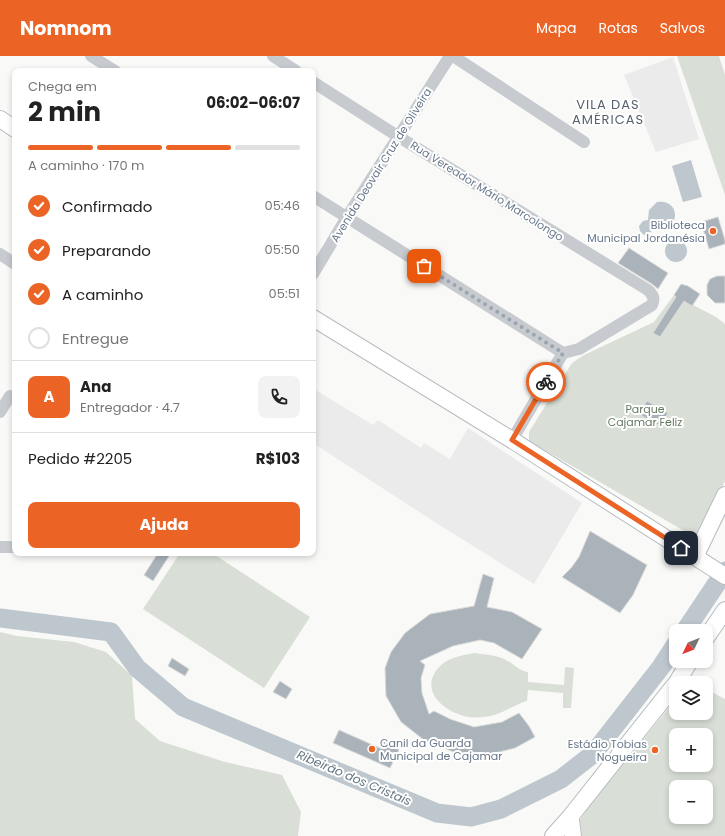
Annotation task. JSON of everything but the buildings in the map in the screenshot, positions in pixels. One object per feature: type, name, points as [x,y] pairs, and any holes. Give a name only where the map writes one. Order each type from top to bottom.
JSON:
[{"type":"street","points":[[91,56],[110,68]]},
{"type":"street","points":[[273,56],[291,68]]},
{"type":"street","points":[[452,56],[584,142]]},
{"type":"street","name":"Avenida Deovair Cruz de Oliveira","points":[[316,269],[347,218],[452,56]]},
{"type":"street","name":"Rua Vereador Mário Marcolongo","points":[[316,84],[399,137],[648,290],[654,297],[652,305],[579,349],[569,353],[563,353]]},
{"type":"street","points":[[0,119],[12,127]]},
{"type":"street","points":[[316,198],[563,353],[512,440]]},
{"type":"street","points":[[0,254],[12,262]]},
{"type":"street","points":[[316,320],[512,440],[720,573]]},
{"type":"street","points":[[0,412],[8,395]]},
{"type":"street","points":[[695,557],[725,495]]},
{"type":"street","points":[[0,547],[12,547]]},
{"type":"street","points":[[713,628],[725,610]]},
{"type":"street","points":[[553,836],[570,818],[685,668]]},
{"type":"street","points":[[567,836],[570,818]]},
{"type":"street","points":[[570,818],[574,836]]},
{"type":"shaded area","points":[[673,57],[699,139],[656,152],[624,75]]},
{"type":"shaded area","points":[[691,160],[702,197],[683,202],[672,166]]},
{"type":"shaded area","points":[[657,202],[665,202],[671,205],[675,216],[673,222],[669,226],[663,228],[654,227],[651,232],[644,235],[640,231],[639,226],[643,221],[648,220],[649,210]]},
{"type":"shaded area","points":[[676,240],[680,241],[686,247],[686,255],[680,261],[676,262],[672,261],[666,255],[665,251],[666,247],[672,241]]},
{"type":"shaded area","points":[[316,390],[373,425],[378,420],[421,448],[424,443],[450,459],[468,428],[582,503],[534,584],[316,445]]},
{"type":"green space","points":[[677,56],[719,56],[725,75],[725,195]]},
{"type":"green space","name":"Parque Cajamar Feliz","points":[[674,295],[716,317],[725,324],[725,481],[698,539],[529,441],[529,432],[572,363],[584,355],[654,322]]},
{"type":"green space","points":[[178,556],[217,556],[310,617],[264,688],[143,609]]},
{"type":"green space","points":[[0,632],[17,636],[74,642],[106,652],[132,676],[135,719],[160,741],[225,762],[282,775],[301,812],[298,836],[0,836]]},
{"type":"green space","points":[[475,653],[496,656],[508,661],[520,669],[528,672],[528,682],[564,685],[565,667],[574,668],[571,708],[563,708],[563,693],[528,690],[527,701],[491,716],[469,717],[451,711],[436,698],[432,691],[431,683],[434,674],[445,662],[457,657]]},
{"type":"green space","name":"Estádio Tobias Nogueira","points":[[713,693],[725,699],[725,836],[582,836],[580,820],[587,809],[669,708],[669,720],[713,720]]},
{"type":"waterway","name":"Ribeirão dos Cristais","points":[[690,624],[725,571]]},
{"type":"waterway","name":"Ribeirão dos Cristais","points":[[0,618],[111,632],[137,668],[183,707],[437,813],[471,817],[501,809],[561,779],[593,754],[669,655]]},
{"type":"way so far","points":[[424,266],[563,353],[546,382]]},
{"type":"place","name":"Biblioteca Municipal Jordanésia","points":[[713,231]]},
{"type":"place","name":"Canil da Guarda Municipal de Cajamar","points":[[372,749]]},
{"type":"place","name":"Estádio Tobias Nogueira","points":[[655,750]]},
{"type":"district","name":"VILA DAS AMÉRICAS","points":[[608,112]]},
{"type":"route","points":[[546,382],[512,440],[681,548]]}]
